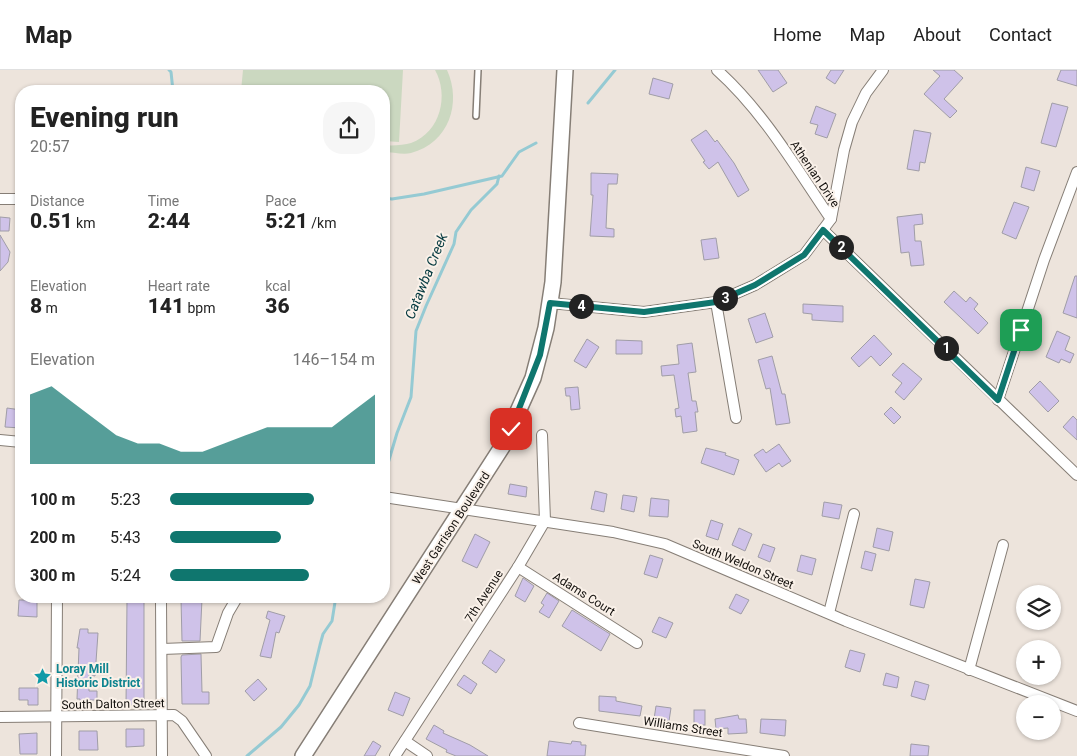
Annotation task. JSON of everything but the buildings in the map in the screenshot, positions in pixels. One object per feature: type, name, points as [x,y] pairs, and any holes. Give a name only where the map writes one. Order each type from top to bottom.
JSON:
[{"type":"main road","name":"West Garrison Boulevard","points":[[303,756],[502,448],[521,406],[540,355],[550,303],[565,70]]},
{"type":"street","name":"Athenian Drive","points":[[550,303],[644,312],[716,302],[755,285],[804,255],[831,219],[767,125],[741,93],[717,70]]},
{"type":"street","points":[[831,219],[844,150],[852,122],[866,93],[883,70]]},
{"type":"street","points":[[998,400],[1044,260],[1077,172]]},
{"type":"street","points":[[0,199],[15,199]]},
{"type":"street","points":[[823,230],[1077,475]]},
{"type":"street","points":[[716,302],[736,418]]},
{"type":"street","points":[[542,435],[545,521]]},
{"type":"street","points":[[0,440],[15,441]]},
{"type":"street","name":"South Weldon Street","points":[[390,498],[613,532],[665,544],[828,613],[970,670],[1077,710]]},
{"type":"street","points":[[828,613],[854,514]]},
{"type":"street","name":"7th Avenue","points":[[395,756],[518,567],[545,521]]},
{"type":"street","points":[[970,670],[1003,545]]},
{"type":"street","name":"Adams Court","points":[[518,567],[637,643]]},
{"type":"street","points":[[56,603],[56,756]]},
{"type":"street","points":[[161,603],[162,756]]},
{"type":"street","points":[[162,649],[216,647],[228,613],[234,603]]},
{"type":"street","name":"South Dalton Street","points":[[0,717],[162,715],[178,717],[206,756]]},
{"type":"street","name":"Williams Street","points":[[579,723],[761,754],[784,756]]},
{"type":"street","points":[[405,741],[427,756]]},
{"type":"lane","points":[[476,116],[478,70]]},
{"type":"green space","points":[[243,70],[403,70],[399,142],[390,141],[390,85],[242,85]]},
{"type":"green space","points":[[435,70],[447,70],[453,95],[449,120],[443,131],[424,148],[411,153],[390,153],[390,145],[408,144],[421,138],[435,122],[440,112],[441,90]]},
{"type":"waterway","points":[[169,70],[171,72],[172,85]]},
{"type":"waterway","name":"Catawba Creek","points":[[588,103],[615,70]]},
{"type":"waterway","points":[[390,199],[424,194],[502,176],[519,152],[536,143]]},
{"type":"waterway","name":"Catawba Creek","points":[[390,457],[411,397],[416,331],[454,244],[456,232],[471,210],[497,184],[499,176]]},
{"type":"waterway","name":"Catawba Creek","points":[[247,756],[281,727],[299,705],[310,686],[323,634],[332,621],[335,603]]},
{"type":"place","name":"Loray Mill Historic District","points":[[42,676]]},
{"type":"route","points":[[511,429],[533,378],[540,355],[550,303],[644,312],[716,302],[755,285],[804,255],[823,230],[878,281],[998,400],[1021,330]]}]
